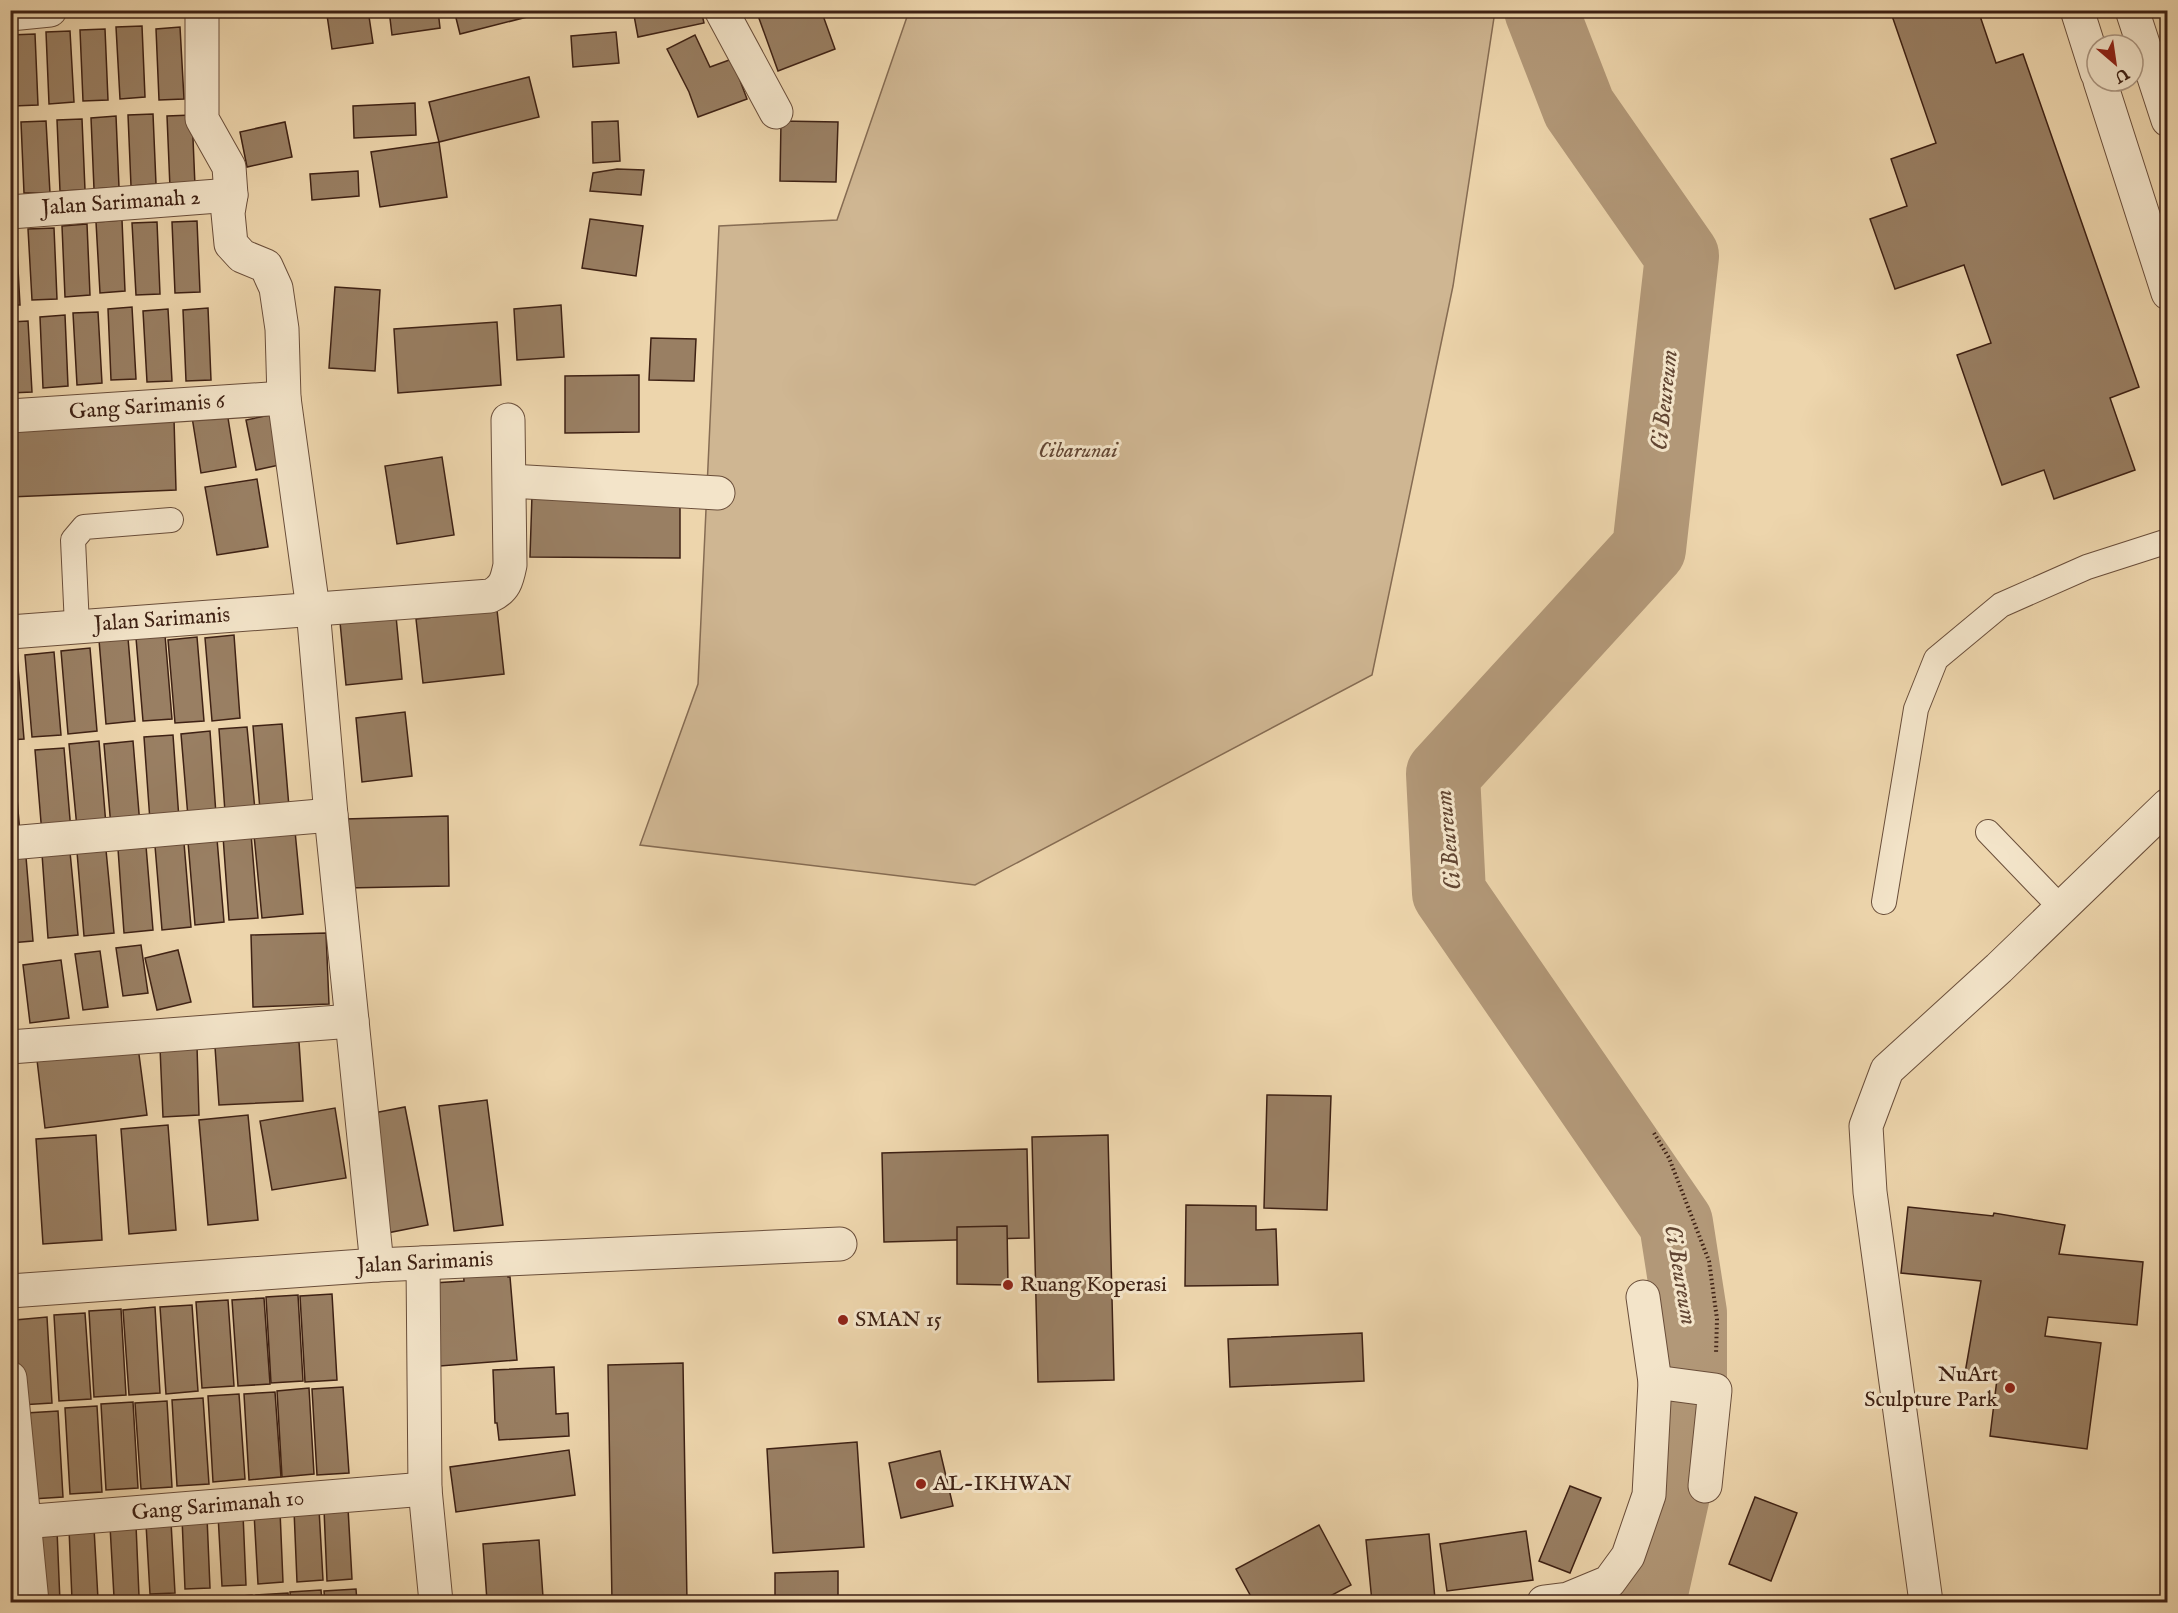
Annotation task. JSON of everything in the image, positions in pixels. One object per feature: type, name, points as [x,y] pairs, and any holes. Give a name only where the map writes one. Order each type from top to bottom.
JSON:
[{"type":"street","points":[[10,14],[50,10]]},
{"type":"street","points":[[202,10],[202,119],[229,167],[231,195],[228,213],[231,244],[242,256],[266,266],[276,288],[282,329],[284,398],[313,609],[331,815],[377,1265]]},
{"type":"street","points":[[721,10],[776,112]]},
{"type":"street","points":[[2077,10],[2085,35]]},
{"type":"street","points":[[2112,122],[2165,113],[2132,10]]},
{"type":"street","points":[[2104,93],[2168,292]]},
{"type":"street","name":"Jalan Sarimanah 2","points":[[10,212],[231,195]]},
{"type":"street","name":"Gang Sarimanis 6","points":[[10,416],[284,398]]},
{"type":"street","points":[[508,420],[510,482],[718,493]]},
{"type":"street","name":"Jalan Sarimanis","points":[[10,632],[490,596],[506,584],[510,565],[510,482]]},
{"type":"street","points":[[1926,1602],[1870,1192],[1866,1126],[1887,1070],[2062,909],[2168,805]]},
{"type":"street","points":[[10,843],[331,815]]},
{"type":"street","points":[[10,1047],[352,1021]]},
{"type":"street","name":"Jalan Sarimanis","points":[[10,1291],[377,1265],[840,1244]]},
{"type":"street","points":[[423,1263],[425,1489],[436,1602]]},
{"type":"street","points":[[1643,1297],[1686,1387],[1705,1486]]},
{"type":"street","points":[[10,1378],[17,1523],[32,1602]]},
{"type":"street","points":[[1544,1602],[1568,1599],[1609,1582],[1628,1556],[1686,1387]]},
{"type":"street","name":"Gang Sarimanah 10","points":[[17,1523],[425,1489]]},
{"type":"lane","points":[[77,626],[74,540],[84,527],[171,520]]},
{"type":"lane","points":[[1884,902],[1916,709],[1936,659],[2001,605],[2087,567],[2168,541]]},
{"type":"lane","points":[[1988,832],[2062,909]]},
{"type":"path","points":[[1654,1133],[1669,1158],[1709,1261],[1717,1319],[1686,1387]]},
{"type":"green space","name":"Cibarunai","points":[[909,11],[1495,11],[1453,286],[1372,675],[975,885],[640,845],[698,684],[719,226],[837,220]]},
{"type":"building","points":[[368,10],[373,43],[332,49],[327,15]]},
{"type":"building","points":[[389,10],[438,10],[440,28],[392,35]]},
{"type":"building","points":[[454,10],[543,10],[543,13],[460,34]]},
{"type":"building","points":[[633,10],[701,10],[704,23],[638,37]]},
{"type":"building","points":[[756,10],[821,10],[835,49],[778,71]]},
{"type":"building","points":[[1890,10],[1978,10],[1996,63],[2023,54],[2139,387],[2110,398],[2135,470],[2054,499],[2044,470],[2002,485],[1957,355],[1991,343],[1964,265],[1895,289],[1870,219],[1907,206],[1891,159],[1936,143]]},
{"type":"building","points":[[142,26],[145,97],[120,99],[116,27]]},
{"type":"building","points":[[180,27],[184,99],[159,100],[156,29]]},
{"type":"building","points":[[105,29],[108,100],[83,101],[80,30]]},
{"type":"building","points":[[70,31],[74,102],[49,104],[46,32]]},
{"type":"building","points":[[616,32],[619,63],[573,67],[571,36]]},
{"type":"building","points":[[35,34],[38,105],[13,106],[10,35]]},
{"type":"building","points":[[695,35],[710,67],[732,59],[747,99],[698,117],[689,92],[667,49]]},
{"type":"building","points":[[529,77],[539,117],[439,142],[429,102]]},
{"type":"building","points":[[415,103],[416,135],[354,138],[353,106]]},
{"type":"building","points":[[153,114],[156,184],[131,186],[128,115]]},
{"type":"building","points":[[192,115],[195,186],[170,188],[167,116]]},
{"type":"building","points":[[116,116],[119,187],[94,189],[91,118]]},
{"type":"building","points":[[82,119],[85,190],[60,191],[57,120]]},
{"type":"building","points":[[46,121],[50,193],[24,193],[21,122]]},
{"type":"building","points":[[618,121],[620,161],[593,163],[592,122]]},
{"type":"building","points":[[781,121],[838,122],[836,182],[780,181]]},
{"type":"building","points":[[285,122],[292,157],[247,167],[240,132]]},
{"type":"building","points":[[439,142],[447,197],[380,207],[371,152]]},
{"type":"building","points":[[617,169],[644,170],[641,195],[590,191],[593,173]]},
{"type":"building","points":[[358,171],[359,196],[312,200],[310,174]]},
{"type":"building","points":[[590,219],[643,226],[636,276],[582,268]]},
{"type":"building","points":[[122,220],[125,291],[100,293],[96,222]]},
{"type":"building","points":[[197,221],[200,292],[175,293],[172,222]]},
{"type":"building","points":[[157,222],[160,294],[136,295],[132,223]]},
{"type":"building","points":[[87,224],[90,295],[65,297],[62,226]]},
{"type":"building","points":[[54,228],[57,299],[32,300],[28,229]]},
{"type":"building","points":[[16,233],[20,305],[10,305],[10,234]]},
{"type":"building","points":[[335,287],[380,290],[375,371],[329,368]]},
{"type":"building","points":[[561,305],[564,357],[517,360],[514,309]]},
{"type":"building","points":[[132,307],[136,379],[111,380],[108,309]]},
{"type":"building","points":[[208,308],[211,380],[186,381],[183,310]]},
{"type":"building","points":[[168,309],[172,381],[147,382],[143,311]]},
{"type":"building","points":[[98,312],[102,383],[77,385],[73,313]]},
{"type":"building","points":[[65,315],[68,386],[43,388],[40,317]]},
{"type":"building","points":[[28,321],[32,392],[10,393],[10,322]]},
{"type":"building","points":[[497,322],[501,385],[398,393],[394,329]]},
{"type":"building","points":[[651,338],[696,339],[694,381],[649,380]]},
{"type":"building","points":[[639,375],[639,432],[565,433],[565,376]]},
{"type":"building","points":[[227,412],[236,467],[201,473],[192,417]]},
{"type":"building","points":[[275,414],[284,464],[256,470],[246,420]]},
{"type":"building","points":[[174,419],[176,490],[10,497],[10,426]]},
{"type":"building","points":[[442,457],[454,535],[397,544],[385,466]]},
{"type":"building","points":[[257,479],[268,547],[217,555],[205,487]]},
{"type":"building","points":[[532,495],[680,496],[680,558],[530,557]]},
{"type":"building","points":[[497,610],[504,674],[423,683],[416,619]]},
{"type":"building","points":[[396,616],[402,679],[346,685],[340,622]]},
{"type":"building","points":[[165,635],[172,719],[143,721],[136,638]]},
{"type":"building","points":[[234,635],[240,718],[212,721],[205,638]]},
{"type":"building","points":[[197,637],[204,721],[175,723],[168,640]]},
{"type":"building","points":[[128,638],[135,721],[106,724],[99,640]]},
{"type":"building","points":[[90,648],[97,731],[68,734],[61,651]]},
{"type":"building","points":[[54,652],[61,735],[32,737],[25,655]]},
{"type":"building","points":[[17,656],[24,739],[10,740],[10,657]]},
{"type":"building","points":[[405,712],[412,776],[362,782],[356,718]]},
{"type":"building","points":[[282,724],[289,807],[260,810],[253,726]]},
{"type":"building","points":[[247,727],[255,810],[225,812],[219,729]]},
{"type":"building","points":[[210,731],[216,814],[188,817],[181,734]]},
{"type":"building","points":[[173,735],[179,819],[150,821],[144,737]]},
{"type":"building","points":[[99,741],[106,825],[77,828],[69,744]]},
{"type":"building","points":[[133,741],[140,825],[111,827],[104,744]]},
{"type":"building","points":[[64,748],[71,831],[42,834],[35,750]]},
{"type":"building","points":[[10,751],[13,751],[20,834],[10,835]]},
{"type":"building","points":[[448,816],[449,886],[346,888],[345,819]]},
{"type":"building","points":[[295,831],[303,914],[262,918],[254,835]]},
{"type":"building","points":[[251,834],[258,918],[229,920],[223,836]]},
{"type":"building","points":[[217,839],[224,922],[195,925],[188,842]]},
{"type":"building","points":[[184,843],[191,927],[162,930],[155,846]]},
{"type":"building","points":[[146,846],[153,930],[124,933],[118,849]]},
{"type":"building","points":[[106,850],[114,933],[84,936],[77,852]]},
{"type":"building","points":[[70,852],[78,935],[48,938],[42,854]]},
{"type":"building","points":[[26,857],[33,941],[10,943],[10,859]]},
{"type":"building","points":[[326,933],[329,1004],[253,1007],[251,935]]},
{"type":"building","points":[[141,945],[148,993],[123,996],[116,948]]},
{"type":"building","points":[[178,950],[191,1002],[157,1010],[145,958]]},
{"type":"building","points":[[100,951],[108,1007],[83,1010],[75,954]]},
{"type":"building","points":[[61,960],[69,1018],[30,1023],[23,965]]},
{"type":"building","points":[[299,1042],[303,1101],[219,1105],[215,1047]]},
{"type":"building","points":[[197,1046],[199,1115],[163,1117],[160,1048]]},
{"type":"building","points":[[138,1047],[147,1115],[45,1128],[37,1060]]},
{"type":"building","points":[[1267,1095],[1331,1096],[1327,1210],[1264,1208]]},
{"type":"building","points":[[487,1100],[503,1225],[454,1231],[439,1106]]},
{"type":"building","points":[[405,1107],[428,1225],[387,1233],[363,1115]]},
{"type":"building","points":[[335,1108],[346,1178],[272,1190],[260,1121]]},
{"type":"building","points":[[248,1115],[258,1220],[208,1225],[199,1120]]},
{"type":"building","points":[[168,1125],[176,1230],[129,1234],[121,1129]]},
{"type":"building","points":[[96,1135],[102,1240],[43,1244],[36,1139]]},
{"type":"building","points":[[1108,1135],[1114,1380],[1038,1382],[1032,1137]]},
{"type":"building","points":[[1027,1149],[1029,1238],[884,1242],[882,1153]]},
{"type":"building","points":[[1186,1205],[1256,1206],[1256,1230],[1276,1229],[1278,1285],[1185,1286]]},
{"type":"building","points":[[1908,1207],[1993,1216],[1994,1213],[2065,1225],[2059,1254],[2143,1262],[2137,1325],[2048,1317],[2045,1336],[2101,1343],[2087,1449],[1990,1436],[1997,1379],[1965,1373],[1981,1281],[1901,1273]]},
{"type":"building","points":[[1007,1226],[1008,1285],[957,1284],[957,1227]]},
{"type":"building","points":[[507,1265],[517,1360],[440,1366],[433,1283],[464,1281],[463,1267]]},
{"type":"building","points":[[332,1294],[337,1380],[305,1382],[300,1296]]},
{"type":"building","points":[[298,1295],[303,1381],[271,1383],[266,1297]]},
{"type":"building","points":[[264,1298],[270,1384],[238,1386],[232,1300]]},
{"type":"building","points":[[228,1300],[234,1386],[202,1388],[196,1302]]},
{"type":"building","points":[[192,1305],[198,1391],[166,1394],[160,1307]]},
{"type":"building","points":[[155,1307],[160,1393],[129,1395],[123,1310]]},
{"type":"building","points":[[121,1309],[126,1395],[94,1397],[89,1311]]},
{"type":"building","points":[[85,1313],[91,1399],[59,1401],[54,1315]]},
{"type":"building","points":[[47,1317],[52,1403],[20,1405],[15,1320]]},
{"type":"building","points":[[1362,1333],[1364,1381],[1230,1387],[1228,1339]]},
{"type":"building","points":[[683,1363],[687,1602],[612,1602],[608,1365]]},
{"type":"building","points":[[554,1367],[556,1414],[568,1413],[569,1436],[499,1440],[497,1423],[495,1423],[493,1370]]},
{"type":"building","points":[[343,1387],[349,1473],[317,1475],[312,1389]]},
{"type":"building","points":[[309,1388],[314,1474],[282,1477],[277,1391]]},
{"type":"building","points":[[275,1392],[281,1477],[249,1480],[244,1394]]},
{"type":"building","points":[[239,1394],[245,1479],[213,1482],[208,1396]]},
{"type":"building","points":[[203,1398],[209,1484],[177,1486],[172,1400]]},
{"type":"building","points":[[167,1401],[172,1487],[141,1489],[135,1403]]},
{"type":"building","points":[[133,1402],[138,1488],[106,1490],[101,1404]]},
{"type":"building","points":[[97,1406],[102,1492],[70,1494],[65,1408]]},
{"type":"building","points":[[58,1411],[63,1497],[32,1499],[26,1413]]},
{"type":"building","points":[[857,1442],[864,1547],[773,1553],[767,1449]]},
{"type":"building","points":[[569,1450],[575,1495],[456,1512],[450,1467]]},
{"type":"building","name":"AL-IKHWAN","points":[[940,1451],[953,1506],[901,1518],[889,1463]]},
{"type":"building","points":[[1570,1486],[1601,1498],[1570,1573],[1539,1561]]},
{"type":"building","points":[[1755,1497],[1797,1513],[1771,1581],[1729,1564]]},
{"type":"building","points":[[348,1508],[352,1579],[327,1581],[324,1509]]},
{"type":"building","points":[[319,1509],[323,1580],[297,1582],[294,1510]]},
{"type":"building","points":[[280,1511],[283,1582],[258,1584],[254,1513]]},
{"type":"building","points":[[243,1514],[246,1585],[222,1586],[218,1515]]},
{"type":"building","points":[[207,1517],[210,1588],[185,1589],[182,1518]]},
{"type":"building","points":[[171,1522],[175,1593],[150,1594],[146,1524]]},
{"type":"building","points":[[136,1525],[139,1596],[114,1597],[110,1526]]},
{"type":"building","points":[[1319,1525],[1351,1585],[1319,1602],[1254,1602],[1236,1569]]},
{"type":"building","points":[[94,1528],[98,1599],[72,1600],[69,1529]]},
{"type":"building","points":[[57,1530],[60,1602],[36,1602],[32,1532]]},
{"type":"building","points":[[1526,1531],[1533,1580],[1447,1591],[1440,1544]]},
{"type":"building","points":[[1429,1534],[1435,1599],[1372,1602],[1366,1540]]},
{"type":"building","points":[[539,1540],[543,1597],[487,1601],[483,1544]]},
{"type":"building","points":[[838,1571],[838,1602],[758,1602],[758,1600],[775,1598],[775,1573]]},
{"type":"building","points":[[356,1589],[357,1602],[325,1602],[324,1591]]},
{"type":"building","points":[[321,1590],[322,1602],[291,1602],[290,1592]]},
{"type":"building","points":[[288,1593],[289,1602],[257,1602],[256,1595]]},
{"type":"building","points":[[252,1595],[253,1602],[221,1602],[220,1598]]},
{"type":"waterway","name":"Ci Beureum","points":[[1541,10],[1579,108],[1682,256],[1649,549],[1443,774],[1449,893],[1676,1223],[1690,1313],[1690,1419],[1651,1593],[1638,1602]]},
{"type":"place","name":"Ruang Koperasi","points":[[1008,1285]]},
{"type":"place","name":"SMAN 15","points":[[843,1320]]},
{"type":"place","name":"NuArt Sculpture Park","points":[[2010,1388]]},
{"type":"place","name":"AL-IKHWAN","points":[[921,1484]]}]
